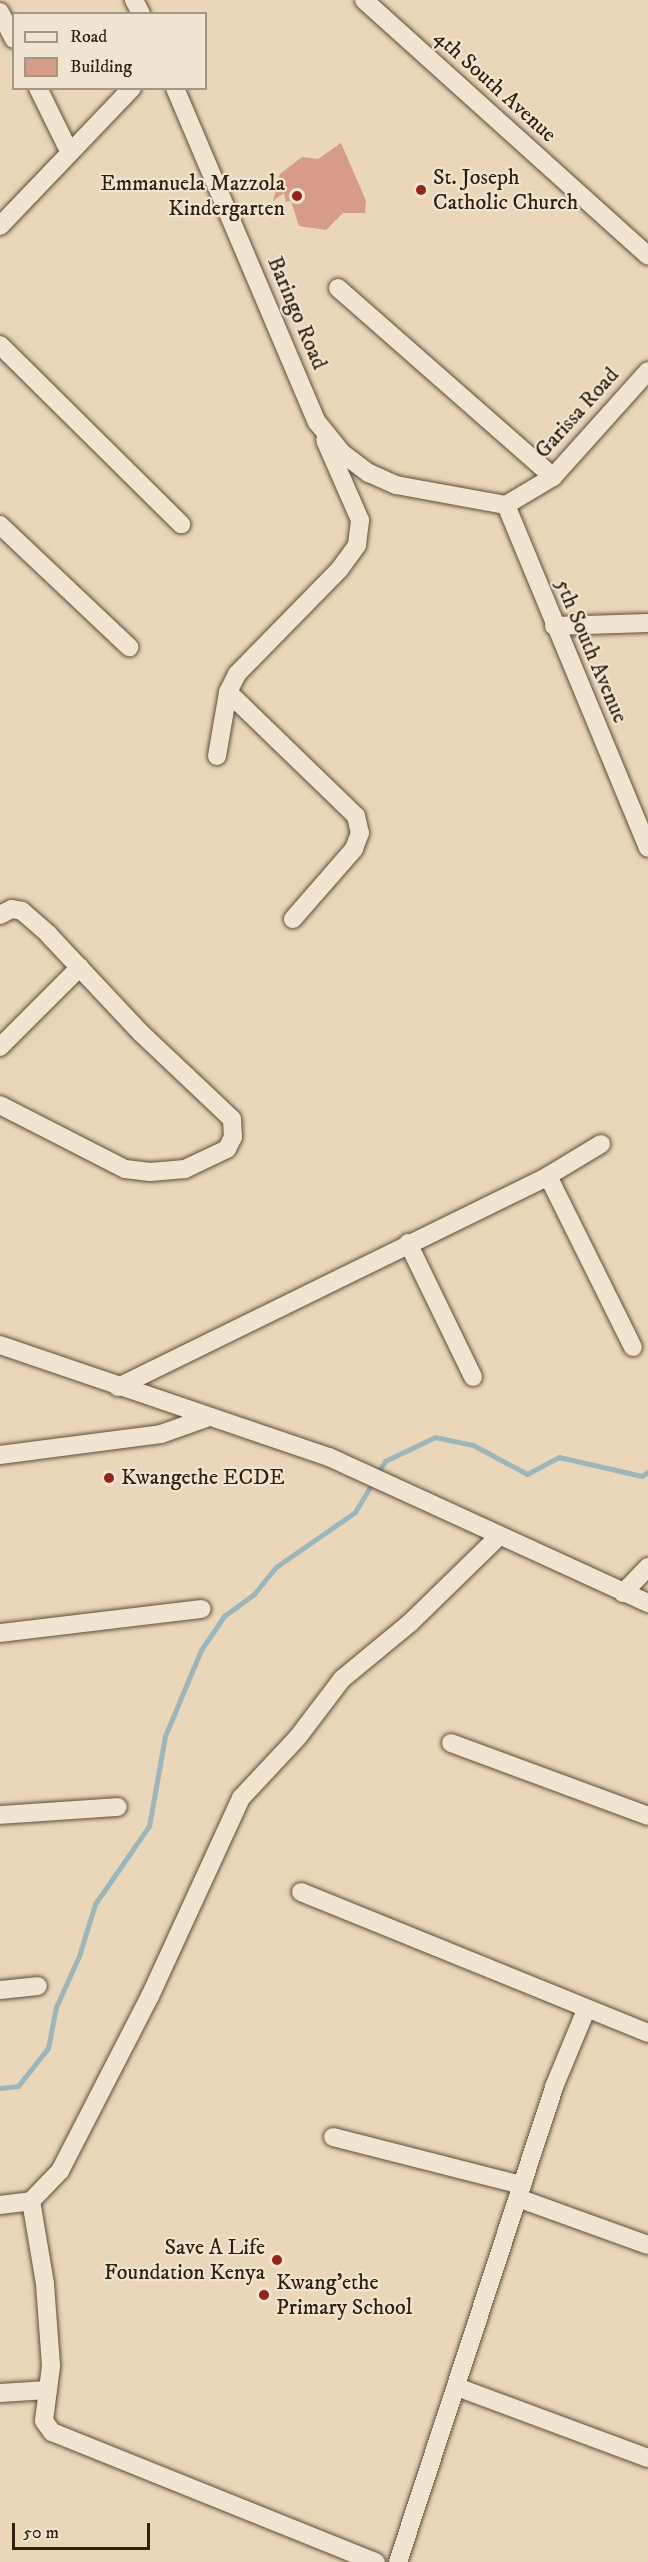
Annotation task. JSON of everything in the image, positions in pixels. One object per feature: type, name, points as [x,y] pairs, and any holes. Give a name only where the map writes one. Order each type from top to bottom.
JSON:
[{"type":"street","name":"4th South Avenue","points":[[363,0],[648,256]]},
{"type":"street","points":[[0,12],[12,35]]},
{"type":"street","points":[[39,90],[70,153]]},
{"type":"street","points":[[0,226],[130,90]]},
{"type":"street","name":"Baringo Road","points":[[176,90],[317,422],[342,453],[369,473],[396,485],[506,505]]},
{"type":"street","points":[[338,288],[553,477]]},
{"type":"street","points":[[0,345],[182,524]]},
{"type":"street","name":"Garissa Road","points":[[506,505],[553,477],[648,371]]},
{"type":"street","points":[[217,756],[228,692],[237,674],[339,570],[359,538],[360,520],[317,422]]},
{"type":"street","name":"5th South Avenue","points":[[506,505],[554,626],[648,848]]},
{"type":"street","points":[[0,525],[129,647]]},
{"type":"street","points":[[554,626],[648,623]]},
{"type":"street","points":[[228,692],[356,816],[360,833],[354,849],[293,919]]},
{"type":"street","points":[[0,915],[12,909],[22,911],[80,967],[141,1033],[232,1119],[233,1137],[227,1149],[184,1169],[150,1172],[125,1169],[0,1105]]},
{"type":"street","points":[[0,1047],[80,967]]},
{"type":"street","points":[[118,1387],[548,1176],[602,1144]]},
{"type":"street","points":[[548,1176],[633,1347]]},
{"type":"street","points":[[408,1243],[473,1377]]},
{"type":"street","points":[[0,1345],[206,1418],[329,1457],[498,1537],[648,1603]]},
{"type":"street","points":[[0,1455],[161,1434],[206,1418]]},
{"type":"street","points":[[0,2205],[31,2201],[60,2171],[150,1996],[241,1798],[298,1737],[342,1679],[418,1616],[498,1537]]},
{"type":"street","points":[[623,1593],[648,1567]]},
{"type":"street","points":[[0,1633],[202,1609]]},
{"type":"street","points":[[451,1743],[648,1816]]},
{"type":"street","points":[[0,1815],[118,1807]]},
{"type":"street","points":[[301,1892],[586,2010],[648,2033]]},
{"type":"street","points":[[0,1990],[38,1986]]},
{"type":"street","points":[[398,2562],[457,2387],[476,2317],[554,2087],[586,2010]]},
{"type":"street","points":[[333,2137],[520,2191],[648,2245]]},
{"type":"street","points":[[31,2201],[45,2284],[51,2366],[44,2421],[52,2432],[376,2562]]},
{"type":"street","points":[[457,2387],[648,2458]]},
{"type":"street","points":[[0,2393],[48,2390]]},
{"type":"building","points":[[341,143],[366,201],[365,213],[343,213],[326,230],[299,226],[291,201],[286,202],[284,193],[273,201],[280,174],[302,157],[318,159]]},
{"type":"waterway","points":[[377,1474],[385,1461],[435,1437],[473,1445],[527,1474],[559,1457],[642,1476],[648,1472]]},
{"type":"waterway","points":[[0,2088],[18,2086],[48,2048],[56,2007],[79,1956],[95,1904],[149,1826],[165,1736],[201,1650],[224,1616],[254,1594],[276,1567],[355,1512],[373,1482]]},
{"type":"place","name":"St. Joseph Catholic Church","points":[[421,190]]},
{"type":"place","name":"Emmanuela Mazzola Kindergarten","points":[[297,196]]},
{"type":"place","name":"Kwangethe ECDE","points":[[109,1478]]},
{"type":"place","name":"Save A Life Foundation Kenya","points":[[277,2260]]},
{"type":"place","name":"Kwang'ethe Primary School","points":[[264,2295]]}]
